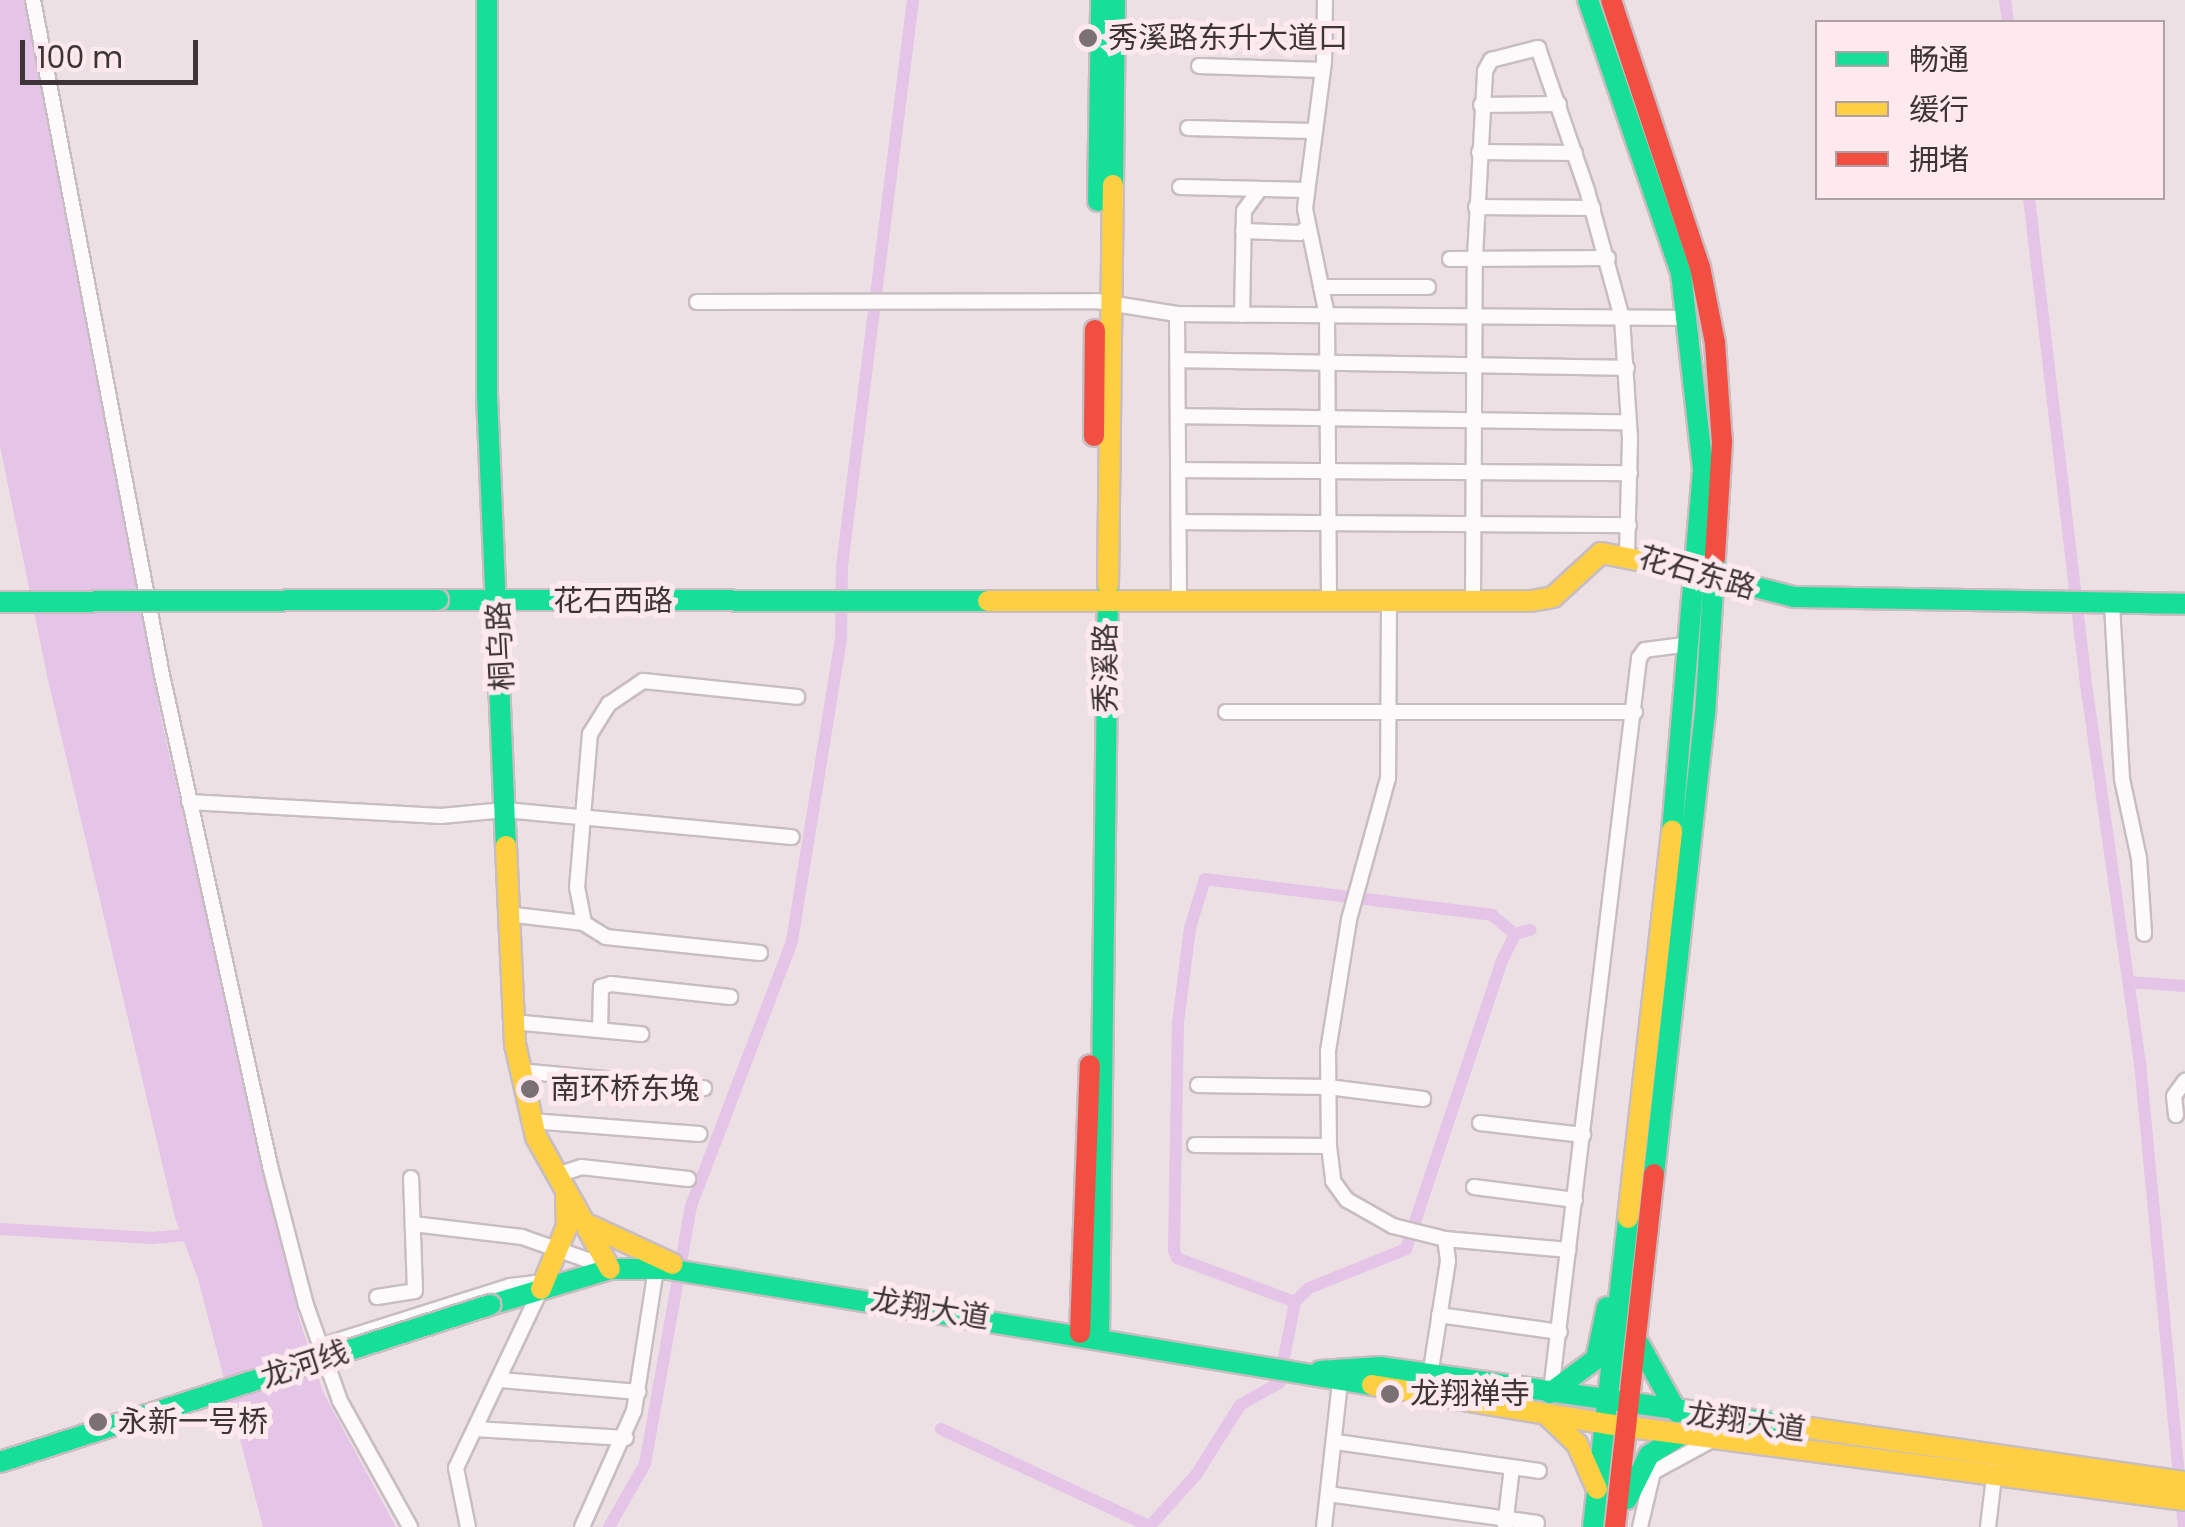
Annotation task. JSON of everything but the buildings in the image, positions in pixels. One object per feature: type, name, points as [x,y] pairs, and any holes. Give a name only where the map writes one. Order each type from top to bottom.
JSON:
[{"type":"main road","name":"桐乌路","points":[[487,0],[488,394],[513,1022],[532,1121],[610,1270]]},
{"type":"main road","name":"秀溪路","points":[[1090,1334],[1090,1086],[1103,302],[1100,0]]},
{"type":"main road","name":"秀溪路","points":[[1103,302],[1115,0]]},
{"type":"main road","points":[[1588,0],[1661,200],[1688,318],[1702,437],[1708,574],[1690,644],[1624,1246],[1614,1527]]},
{"type":"main road","points":[[1594,1527],[1598,1492],[1639,1344],[1650,1180],[1722,442],[1710,312],[1682,204],[1611,0]]},
{"type":"main road","name":"花石东路","points":[[1100,602],[1389,602],[1553,597],[1602,553],[1628,554],[1794,597],[2185,604]]},
{"type":"main road","name":"花石西路","points":[[0,602],[1100,602]]},
{"type":"main road","points":[[541,1289],[568,1226],[561,1182]]},
{"type":"main road","points":[[588,1224],[694,1273]]},
{"type":"main road","points":[[1598,1492],[1577,1444],[1548,1404],[1596,1359],[1624,1246]]},
{"type":"main road","name":"龙翔大道","points":[[610,1270],[694,1273],[1308,1372],[1430,1376],[1548,1404]]},
{"type":"main road","name":"龙河线","points":[[0,1462],[490,1304],[610,1270]]},
{"type":"main road","points":[[1639,1344],[1677,1412]]},
{"type":"main road","name":"龙翔大道","points":[[1342,1373],[1619,1415],[1682,1434],[1716,1439],[1996,1466]]},
{"type":"main road","name":"龙翔大道","points":[[1619,1415],[1677,1412],[2171,1492],[2185,1482]]},
{"type":"main road","points":[[1623,1527],[1638,1470],[1649,1454],[1682,1434]]},
{"type":"street","points":[[32,0],[189,802],[270,1166],[321,1346],[347,1417],[410,1527]]},
{"type":"street","points":[[1325,0],[1322,70],[1307,190],[1308,227],[1326,315],[1329,602]]},
{"type":"street","points":[[1472,601],[1475,259],[1481,105],[1491,60],[1538,48],[1593,208],[1622,318],[1629,422],[1628,554]]},
{"type":"street","points":[[1199,66],[1322,70]]},
{"type":"street","points":[[1481,105],[1559,104]]},
{"type":"street","points":[[1188,128],[1312,130]]},
{"type":"street","points":[[1479,152],[1575,153]]},
{"type":"street","points":[[1180,187],[1307,190]]},
{"type":"street","points":[[1224,188],[1244,211]]},
{"type":"street","points":[[1242,314],[1244,211],[1260,189]]},
{"type":"street","points":[[1476,207],[1593,208]]},
{"type":"street","points":[[1243,231],[1300,233],[1308,227]]},
{"type":"street","points":[[1450,259],[1608,258]]},
{"type":"street","points":[[1321,287],[1428,287]]},
{"type":"street","points":[[697,302],[1103,302],[1178,314],[1688,318]]},
{"type":"street","points":[[1178,314],[1179,602]]},
{"type":"street","points":[[1178,360],[1627,368]]},
{"type":"street","points":[[1178,416],[1629,422]]},
{"type":"street","points":[[1178,470],[1630,473]]},
{"type":"street","points":[[1179,522],[1630,525]]},
{"type":"street","points":[[1389,602],[1386,791],[1349,920],[1328,1086],[1333,1182],[1348,1200],[1393,1226],[1444,1239],[1569,1250]]},
{"type":"street","points":[[2105,605],[2122,779],[2140,858],[2144,934]]},
{"type":"street","points":[[1548,1404],[1645,650],[1690,644]]},
{"type":"street","points":[[584,923],[578,888],[590,734],[629,686],[643,681],[797,696]]},
{"type":"street","points":[[1226,712],[1635,712]]},
{"type":"street","points":[[189,802],[441,816],[505,810],[792,836]]},
{"type":"street","points":[[506,914],[584,923],[606,936],[760,953]]},
{"type":"street","points":[[600,1030],[601,986],[730,997]]},
{"type":"street","points":[[513,1022],[641,1034]]},
{"type":"street","points":[[520,1071],[704,1088]]},
{"type":"street","points":[[2176,1114],[2174,1096],[2185,1080]]},
{"type":"street","points":[[1198,1085],[1328,1086],[1423,1099]]},
{"type":"street","points":[[532,1121],[700,1134]]},
{"type":"street","points":[[1480,1123],[1584,1135]]},
{"type":"street","points":[[1195,1145],[1329,1146]]},
{"type":"street","points":[[561,1182],[581,1168],[688,1179]]},
{"type":"street","points":[[377,1297],[415,1291],[411,1178]]},
{"type":"street","points":[[1474,1187],[1575,1200]]},
{"type":"street","points":[[413,1224],[561,1246],[610,1270]]},
{"type":"street","points":[[1430,1376],[1449,1250],[1444,1239]]},
{"type":"street","points":[[582,1527],[626,1438],[662,1269]]},
{"type":"street","points":[[321,1346],[510,1286],[534,1282],[541,1289],[456,1468],[468,1527]]},
{"type":"street","points":[[1439,1314],[1560,1332]]},
{"type":"street","points":[[1324,1527],[1342,1373]]},
{"type":"street","points":[[500,1380],[638,1392]]},
{"type":"street","points":[[475,1428],[626,1438]]},
{"type":"street","points":[[1640,1527],[1653,1472],[1716,1439]]},
{"type":"street","points":[[1336,1442],[1539,1471]]},
{"type":"street","points":[[1988,1527],[1996,1466]]},
{"type":"street","points":[[1505,1523],[1512,1468]]},
{"type":"street","points":[[1328,1494],[1505,1523],[1537,1522]]},
{"type":"shaded area","points":[[0,0],[24,0],[163,727],[299,1318],[323,1392],[396,1527],[263,1527],[198,1279],[175,1218],[48,680],[0,446]]},
{"type":"waterway","points":[[609,1527],[645,1464],[691,1206],[792,941],[841,638],[842,566],[913,0]]},
{"type":"waterway","points":[[2005,0],[2008,20]]},
{"type":"waterway","points":[[2029,200],[2085,677],[2140,1063],[2184,1527]]},
{"type":"waterway","points":[[1295,1302],[1177,1258],[1174,1250],[1178,1023],[1190,928],[1205,879],[1492,915],[1515,934]]},
{"type":"waterway","points":[[1149,1527],[1196,1475],[1240,1405],[1279,1383],[1295,1302],[1309,1288],[1406,1249],[1501,963],[1515,934],[1530,930]]},
{"type":"waterway","points":[[2130,982],[2185,986]]},
{"type":"waterway","points":[[0,1229],[152,1238],[197,1234]]},
{"type":"waterway","points":[[941,1429],[1149,1526]]},
{"type":"traffic: fast","points":[[487,0],[487,395],[506,846]]},
{"type":"traffic: fast","points":[[1098,201],[1101,0]]},
{"type":"traffic: fast","points":[[1113,185],[1115,0]]},
{"type":"traffic: fast","points":[[1588,0],[1681,273],[1703,470],[1672,830]]},
{"type":"traffic: fast","points":[[1654,1174],[1705,715],[1715,558]]},
{"type":"traffic: fast","points":[[1685,569],[1794,597],[2185,604]]},
{"type":"traffic: fast","points":[[1099,1336],[1108,586]]},
{"type":"traffic: fast","points":[[438,600],[988,601]]},
{"type":"traffic: fast","points":[[0,602],[438,600]]},
{"type":"traffic: fast","points":[[1593,1527],[1628,1218]]},
{"type":"traffic: fast","points":[[490,1305],[610,1269],[668,1269],[1372,1385]]},
{"type":"traffic: fast","points":[[0,1462],[490,1305]]},
{"type":"traffic: fast","points":[[1550,1393],[1596,1359],[1607,1307]]},
{"type":"traffic: fast","points":[[1639,1344],[1677,1412]]},
{"type":"traffic: fast","points":[[1320,1371],[1380,1367],[1809,1428]]},
{"type":"traffic: fast","points":[[1627,1499],[1649,1455],[1682,1434]]},
{"type":"traffic: slow","points":[[1108,586],[1113,185]]},
{"type":"traffic: slow","points":[[988,601],[1531,601],[1553,597],[1601,553],[1685,569]]},
{"type":"traffic: slow","points":[[1628,1218],[1672,830]]},
{"type":"traffic: slow","points":[[506,846],[515,1044],[536,1137],[610,1269]]},
{"type":"traffic: slow","points":[[541,1289],[567,1226],[566,1196]]},
{"type":"traffic: slow","points":[[591,1226],[673,1264]]},
{"type":"traffic: slow","points":[[1372,1385],[1607,1424],[2185,1500]]},
{"type":"traffic: slow","points":[[1547,1415],[1577,1444],[1597,1489]]},
{"type":"traffic: slow","points":[[1809,1428],[2185,1482]]},
{"type":"traffic: jam","points":[[1611,0],[1700,267],[1715,343],[1722,442],[1715,558]]},
{"type":"traffic: jam","points":[[1094,436],[1095,330]]},
{"type":"traffic: jam","points":[[1080,1333],[1090,1065]]},
{"type":"traffic: jam","points":[[1615,1527],[1654,1174]]},
{"type":"place","name":"秀溪路东升大道口","points":[[1088,38]]},
{"type":"place","name":"南环桥东堍","points":[[530,1089]]},
{"type":"place","name":"龙翔禅寺","points":[[1390,1394]]},
{"type":"place","name":"永新一号桥","points":[[98,1422]]}]
